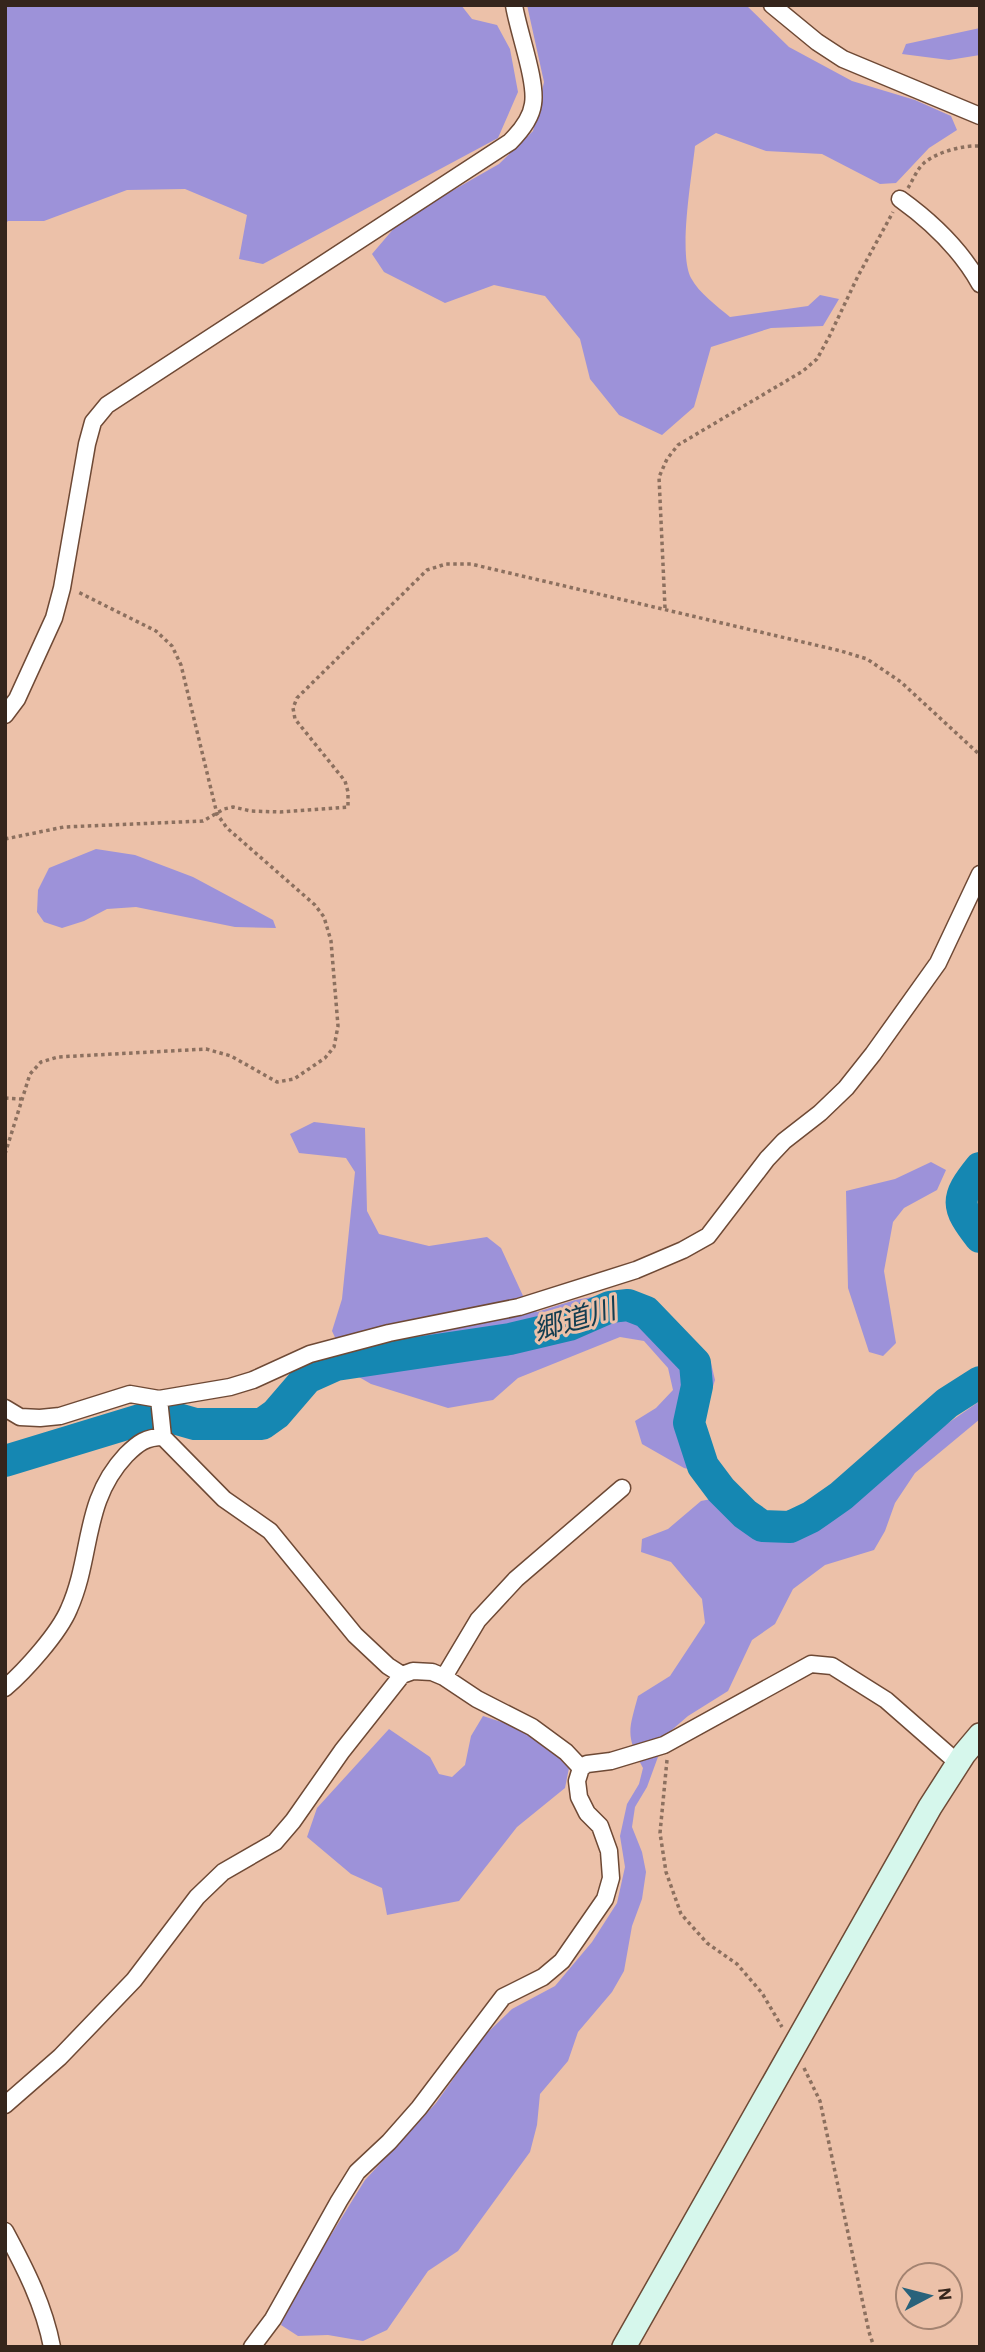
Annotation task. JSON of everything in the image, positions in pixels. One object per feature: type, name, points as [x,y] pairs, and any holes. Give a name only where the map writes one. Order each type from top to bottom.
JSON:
[{"type":"street","points":[[5,715],[17,698],[54,618],[93,422],[107,405],[510,142],[524,126],[533,104],[530,77],[514,5]]},
{"type":"street","points":[[772,5],[817,42],[843,59],[980,116]]},
{"type":"street","points":[[900,199],[961,254],[980,284]]},
{"type":"street","points":[[5,1408],[20,1417],[40,1418],[60,1416],[116,1396],[130,1394],[160,1404],[253,1380],[310,1354],[389,1333],[519,1307],[636,1270],[683,1250],[708,1236],[767,1159],[846,1088],[873,1054],[939,963],[980,874]]},
{"type":"street","points":[[160,1404],[163,1433],[225,1499],[270,1531],[355,1635],[388,1666],[402,1675]]},
{"type":"street","points":[[5,1688],[55,1631],[68,1612],[102,1487],[117,1465],[137,1444],[163,1433]]},
{"type":"street","points":[[444,1677],[478,1620],[516,1579],[622,1488]]},
{"type":"street","points":[[252,2347],[272,2319],[358,2172],[419,2108],[503,1997],[543,1977],[562,1961],[605,1899],[611,1878],[609,1851],[600,1826],[587,1813],[579,1797],[577,1780],[581,1768],[587,1764],[611,1761],[664,1745],[811,1664],[832,1666],[886,1700],[967,1760]]},
{"type":"street","points":[[5,2105],[60,2057],[134,1980],[197,1898],[223,1872],[275,1842],[293,1821],[341,1751],[402,1675],[413,1671],[432,1672],[444,1677],[477,1699],[532,1727],[566,1752],[581,1768]]},
{"type":"street","points":[[624,2347],[930,1807],[967,1760],[980,1735]]},
{"type":"street","points":[[5,2231],[44,2315],[52,2347]]},
{"type":"path","points":[[665,608],[659,477],[667,459],[678,445],[803,371],[817,359],[900,199],[924,163],[945,152],[980,146]]},
{"type":"path","points":[[5,839],[64,827],[203,821],[233,807],[280,812],[348,807],[345,781],[295,719],[293,708],[297,698],[427,570],[446,564],[471,564],[665,608],[867,659],[901,682],[980,755]]},
{"type":"path","points":[[5,1154],[30,1074],[41,1062],[58,1057],[206,1049],[231,1056],[277,1082],[294,1079],[325,1058],[334,1047],[338,1026],[331,941],[324,917],[315,905],[227,828],[217,814],[181,665],[172,646],[156,631],[75,591],[62,588]]},
{"type":"path","points":[[5,1098],[21,1099]]},
{"type":"path","points":[[664,1745],[667,1753],[660,1833],[666,1872],[681,1914],[707,1942],[737,1965],[762,1993],[794,2048],[820,2101],[874,2347]]},
{"type":"shaded area","points":[[5,5],[461,5],[472,19],[497,25],[510,49],[518,92],[498,138],[263,264],[239,259],[247,215],[185,189],[127,190],[44,221],[8,221],[5,224]]},
{"type":"shaded area","points":[[527,5],[746,5],[789,47],[852,81],[915,100],[951,116],[957,130],[929,148],[896,183],[880,184],[822,154],[766,151],[716,133],[695,146],[687,214],[686,251],[691,278],[703,294],[730,317],[808,306],[820,295],[839,299],[823,326],[771,328],[711,347],[694,407],[662,435],[619,415],[590,379],[580,339],[545,296],[494,285],[445,303],[384,272],[372,254],[401,220],[499,164],[533,131],[544,82]]},
{"type":"shaded area","points":[[980,28],[980,55],[949,60],[902,54],[906,44]]},
{"type":"shaded area","points":[[96,849],[135,855],[193,877],[273,920],[276,928],[235,927],[136,907],[107,909],[84,921],[62,928],[44,922],[37,912],[38,890],[49,868]]},
{"type":"shaded area","points":[[314,1122],[365,1128],[367,1211],[379,1234],[429,1246],[487,1237],[501,1248],[524,1298],[537,1312],[575,1300],[609,1294],[656,1308],[711,1363],[715,1380],[704,1415],[703,1436],[710,1452],[697,1471],[684,1468],[642,1444],[635,1421],[656,1408],[673,1390],[668,1368],[644,1341],[620,1337],[518,1378],[493,1400],[448,1408],[371,1384],[352,1373],[332,1331],[342,1299],[355,1172],[346,1158],[299,1153],[290,1134]]},
{"type":"shaded area","points":[[931,1162],[946,1170],[937,1190],[904,1208],[893,1222],[884,1271],[896,1343],[883,1356],[869,1352],[848,1288],[846,1191],[895,1179]]},
{"type":"shaded area","points":[[980,1401],[980,1419],[915,1473],[895,1503],[885,1531],[874,1550],[825,1565],[793,1589],[775,1624],[752,1640],[728,1691],[688,1716],[666,1735],[647,1787],[635,1807],[632,1827],[642,1852],[646,1872],[624,1971],[612,1992],[578,2032],[568,2061],[540,2094],[537,2125],[530,2152],[458,2251],[428,2271],[387,2330],[363,2341],[328,2335],[298,2336],[281,2325],[295,2293],[365,2180],[436,2103],[483,2037],[512,2009],[555,1986],[592,1942],[617,1903],[625,1867],[620,1836],[627,1804],[639,1784],[643,1768],[633,1748],[630,1732],[638,1696],[670,1676],[705,1623],[702,1599],[671,1562],[641,1552],[642,1539],[668,1529],[701,1501],[716,1498],[748,1535],[781,1540],[814,1531],[850,1507],[899,1457]]},
{"type":"shaded area","points":[[483,1716],[539,1734],[570,1763],[565,1788],[517,1827],[459,1901],[387,1915],[382,1888],[351,1874],[307,1837],[317,1808],[389,1729],[430,1757],[439,1774],[452,1777],[465,1765],[471,1736]]},
{"type":"waterway","name":"郷道川","points":[[980,1168],[966,1187],[962,1203],[966,1218],[980,1237]]},
{"type":"waterway","name":"郷道川","points":[[5,1461],[143,1419],[167,1416],[195,1424],[262,1424],[276,1414],[307,1378],[336,1365],[510,1339],[569,1325],[610,1307],[628,1305],[646,1312],[695,1363],[697,1386],[689,1423],[703,1466],[721,1490],[745,1514],[762,1526],[790,1527],[811,1517],[841,1496],[947,1403],[980,1382]]}]
